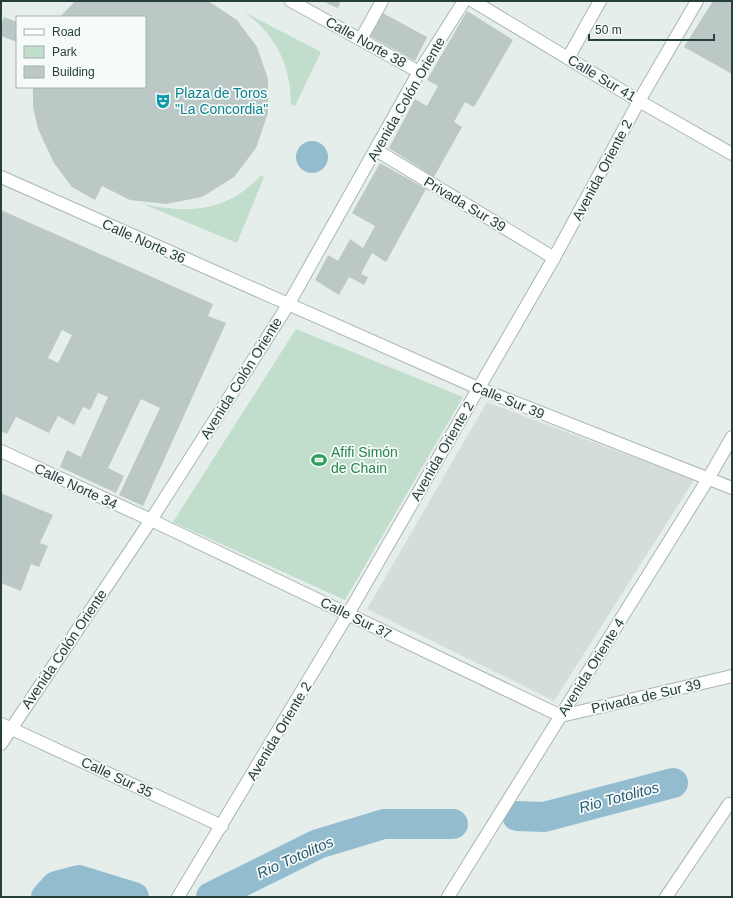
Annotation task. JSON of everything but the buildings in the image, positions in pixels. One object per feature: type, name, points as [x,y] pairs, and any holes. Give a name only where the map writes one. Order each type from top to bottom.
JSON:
[{"type":"street","name":"Calle Norte 38","points":[[291,1],[419,72]]},
{"type":"street","points":[[361,39],[382,1]]},
{"type":"street","name":"Avenida Colón Oriente","points":[[1,744],[6,726],[151,520],[288,304],[419,72],[464,1]]},
{"type":"street","name":"Calle Sur 41","points":[[473,1],[638,101],[732,154]]},
{"type":"street","points":[[568,58],[600,1]]},
{"type":"street","name":"Avenida Oriente 2","points":[[178,897],[348,614],[554,258],[638,101],[697,1]]},
{"type":"street","name":"Privada Sur 39","points":[[376,150],[554,258]]},
{"type":"street","name":"Calle Norte 36","points":[[1,177],[288,304]]},
{"type":"street","name":"Calle Sur 39","points":[[288,304],[478,388],[732,488]]},
{"type":"street","name":"Avenida Oriente 4","points":[[448,897],[708,479],[732,437]]},
{"type":"street","name":"Calle Norte 34","points":[[1,451],[151,520]]},
{"type":"street","name":"Calle Sur 37","points":[[151,520],[561,716]]},
{"type":"street","name":"Privada de Sur 39","points":[[561,716],[732,676]]},
{"type":"street","name":"Calle Sur 35","points":[[6,726],[222,826]]},
{"type":"street","points":[[666,897],[729,804]]},
{"type":"shaded area","points":[[487,402],[694,480],[554,701],[367,609]]},
{"type":"green space","points":[[244,12],[321,52],[295,106],[291,104],[288,76],[279,52],[264,30]]},
{"type":"green space","points":[[260,176],[264,177],[237,243],[143,204],[175,209],[206,207],[221,203],[234,197],[248,188]]},
{"type":"green space","name":"Afifi Simón de Chain","points":[[296,329],[463,397],[345,600],[173,522]]},
{"type":"water","points":[[312,141],[318,142],[325,148],[328,157],[327,163],[321,170],[312,173],[306,172],[299,166],[296,157],[297,151],[303,144]]},
{"type":"waterway","name":"Rio Totolitos","points":[[517,816],[544,817],[673,783]]},
{"type":"waterway","name":"Rio Totolitos","points":[[211,897],[318,844],[384,824],[453,824]]},
{"type":"waterway","name":"Rio Totolitos","points":[[46,897],[56,886],[79,880],[134,897]]},
{"type":"place","name":"Plaza de Toros \"La Concordia\"","points":[[163,101]]},
{"type":"place","name":"Afifi Simón de Chain","points":[[319,460]]}]
